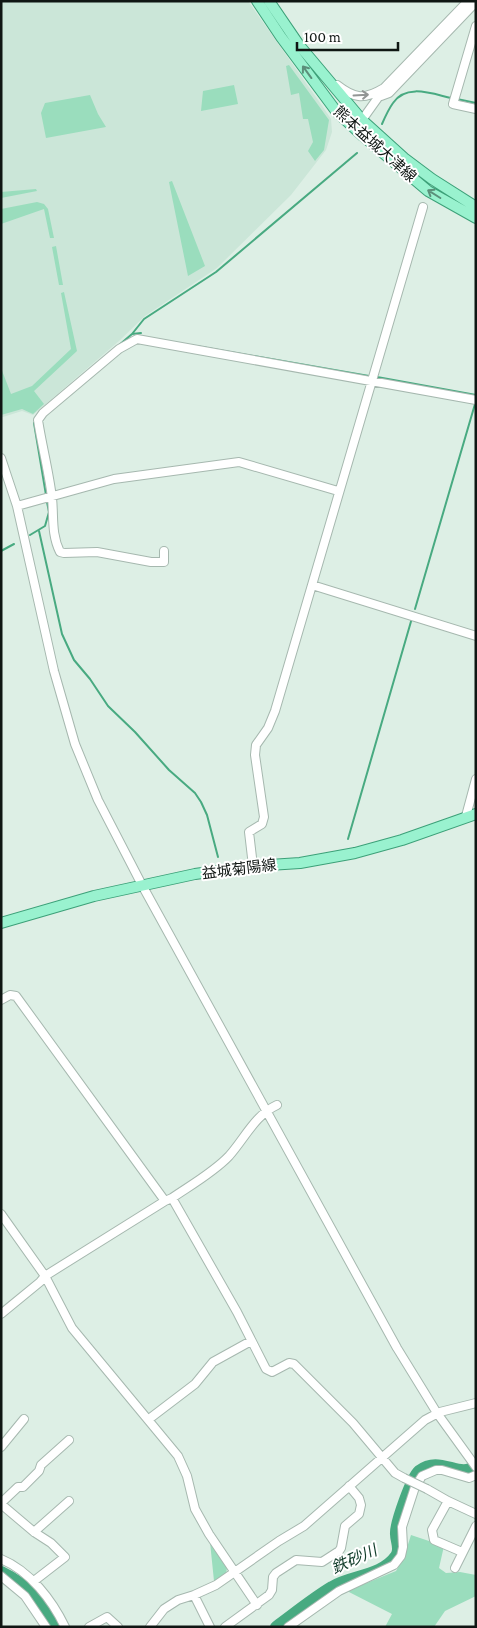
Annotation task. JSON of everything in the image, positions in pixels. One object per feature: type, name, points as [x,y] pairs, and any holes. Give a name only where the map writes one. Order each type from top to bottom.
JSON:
[{"type":"main road","name":"熊本益城大津線","points":[[257,1],[281,37],[336,110],[363,136],[428,191],[476,218]]},
{"type":"main road","name":"熊本益城大津線","points":[[269,1],[299,45],[362,120],[404,158],[432,179],[476,207]]},
{"type":"main road","name":"益城菊陽線","points":[[1,923],[142,885],[195,874],[253,866],[300,863],[355,853],[402,840],[471,815]]},
{"type":"street","points":[[363,136],[362,120],[382,92],[468,1]]},
{"type":"street","points":[[299,45],[310,53],[337,86],[350,95],[389,93],[476,2]]},
{"type":"street","points":[[476,26],[453,104],[476,109]]},
{"type":"street","points":[[336,110],[350,118],[362,120]]},
{"type":"street","points":[[253,866],[249,832],[262,824],[264,816],[255,756],[256,745],[268,728],[275,711],[338,491],[423,207]]},
{"type":"street","points":[[164,551],[164,562],[151,562],[98,552],[60,552],[56,545],[52,522],[52,497],[38,420],[119,349],[137,339],[476,400]]},
{"type":"street","points":[[1,458],[17,506],[54,671],[75,744],[98,800],[142,885],[397,1348],[437,1413],[476,1467]]},
{"type":"street","points":[[17,506],[114,479],[239,462],[338,491]]},
{"type":"street","points":[[312,586],[476,636]]},
{"type":"street","points":[[471,815],[476,779]]},
{"type":"street","points":[[1,1000],[10,995],[16,996],[169,1199],[267,1371],[272,1372],[289,1363],[294,1364],[353,1423],[395,1473],[476,1514]]},
{"type":"street","points":[[1,1314],[45,1276],[169,1199],[219,1165],[267,1110],[277,1105]]},
{"type":"street","points":[[1,1214],[45,1276],[72,1328],[178,1456],[187,1476],[195,1509],[209,1534],[257,1605]]},
{"type":"street","points":[[148,1419],[195,1384],[213,1362],[251,1341]]},
{"type":"street","points":[[150,1627],[164,1609],[178,1600],[216,1585],[304,1526],[425,1420],[437,1413],[476,1403]]},
{"type":"street","points":[[1,1447],[24,1419]]},
{"type":"street","points":[[34,1581],[65,1558],[51,1542],[34,1532],[1,1504],[18,1487],[23,1487],[39,1471],[42,1465],[69,1440]]},
{"type":"street","points":[[288,1627],[339,1591],[394,1565],[401,1556],[404,1547],[402,1527],[415,1487],[425,1473],[442,1470],[469,1478],[476,1474]]},
{"type":"street","points":[[225,1627],[269,1595],[272,1590],[273,1577],[276,1573],[296,1560],[322,1562],[341,1548],[345,1526],[359,1514],[361,1505],[359,1498],[349,1486]]},
{"type":"street","points":[[34,1532],[69,1501]]},
{"type":"street","points":[[448,1501],[432,1530],[432,1535],[434,1540],[462,1552]]},
{"type":"street","points":[[455,1568],[476,1526]]},
{"type":"street","points":[[1,1559],[34,1581],[58,1613],[65,1627]]},
{"type":"street","points":[[1,1576],[25,1596],[46,1627]]},
{"type":"street","points":[[194,1595],[210,1627]]},
{"type":"street","points":[[89,1627],[107,1617],[118,1627]]},
{"type":"shaded area","points":[[1,1],[248,1],[331,119],[332,132],[326,150],[291,195],[217,268],[145,316],[119,341],[33,415],[22,411],[3,417],[1,417]]},
{"type":"green space","points":[[289,65],[329,120],[324,150],[315,161],[308,151],[313,142],[308,119],[303,119],[299,93],[291,95],[286,66]]},
{"type":"green space","points":[[234,85],[238,104],[201,111],[203,91]]},
{"type":"green space","points":[[90,95],[106,127],[46,138],[41,113],[45,103]]},
{"type":"green space","points":[[172,181],[205,266],[188,276],[169,182]]},
{"type":"green space","points":[[36,189],[37,191],[1,198],[1,192]]},
{"type":"green space","points":[[37,202],[44,204],[48,209],[54,238],[50,238],[44,209],[1,224],[1,209]]},
{"type":"green space","points":[[56,246],[63,285],[59,285],[52,247]]},
{"type":"green space","points":[[64,292],[77,351],[34,391],[44,404],[33,414],[22,409],[1,415],[1,368],[11,394],[32,386],[71,349],[61,293]]},
{"type":"green space","points":[[411,1535],[444,1546],[439,1568],[446,1573],[460,1572],[476,1575],[476,1596],[445,1611],[434,1627],[385,1627],[392,1614],[347,1591],[396,1571],[404,1557]]},
{"type":"green space","points":[[210,1542],[227,1568],[226,1574],[214,1581]]},
{"type":"waterway","points":[[382,124],[393,103],[405,93],[420,92],[451,98]]},
{"type":"waterway","points":[[457,99],[476,103]]},
{"type":"waterway","points":[[118,346],[132,334],[144,319],[216,272],[357,153]]},
{"type":"waterway","points":[[132,334],[141,333]]},
{"type":"waterway","points":[[196,346],[369,376]]},
{"type":"waterway","points":[[377,377],[476,395]]},
{"type":"waterway","points":[[415,609],[475,404]]},
{"type":"waterway","points":[[34,423],[46,495]]},
{"type":"waterway","points":[[30,535],[45,526],[49,512],[47,502]]},
{"type":"waterway","points":[[39,531],[62,634],[74,660],[90,679],[108,706],[135,732],[169,770],[195,793],[207,815],[218,857]]},
{"type":"waterway","points":[[1,551],[14,544]]},
{"type":"waterway","points":[[348,839],[412,618]]},
{"type":"waterway","name":"鉄砂川","points":[[276,1627],[332,1587],[374,1572],[390,1563],[398,1551],[396,1529],[401,1511],[412,1482],[419,1471],[435,1465],[463,1470],[470,1469],[476,1465]]},
{"type":"waterway","name":"鉄砂川","points":[[1,1572],[19,1583],[33,1595],[56,1627]]}]
